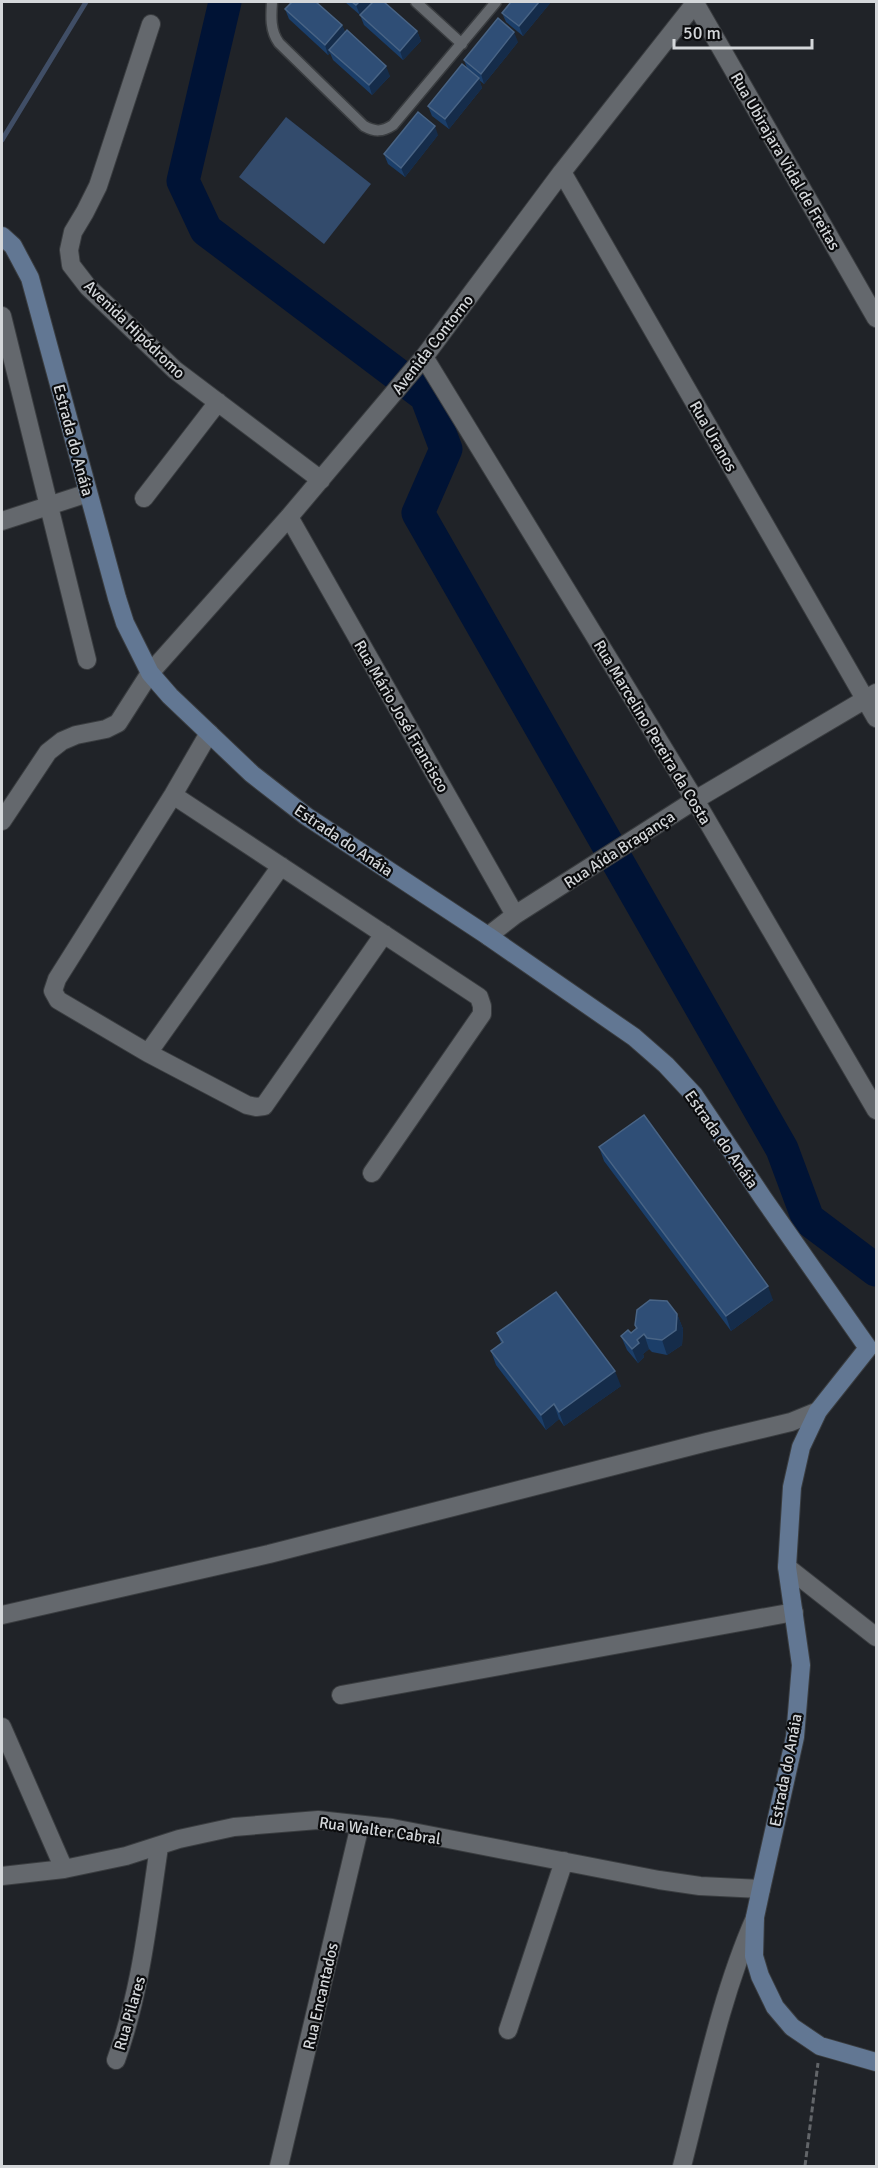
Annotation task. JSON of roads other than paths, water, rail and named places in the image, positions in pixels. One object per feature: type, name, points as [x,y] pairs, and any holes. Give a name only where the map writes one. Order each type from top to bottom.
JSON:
[{"type":"street","name":"Avenida Contorno","points":[[2,821],[48,752],[62,741],[76,735],[106,729],[118,723],[150,673],[289,518],[422,360],[562,172],[696,2]]},
{"type":"street","name":"Rua Ubirajara Vidal de Freitas","points":[[696,2],[876,318]]},
{"type":"street","name":"Avenida Hipódromo","points":[[151,24],[98,186],[86,212],[73,232],[69,250],[71,266],[88,287],[175,370],[321,480]]},
{"type":"street","name":"Rua Uranos","points":[[562,172],[871,696],[876,718]]},
{"type":"street","name":"Estrada do Anáia","points":[[2,236],[13,246],[30,278],[124,623],[150,673],[170,696],[252,774],[306,816],[488,936],[634,1037],[666,1065],[694,1095],[763,1198],[872,1351],[818,1412],[801,1447],[792,1488],[787,1567],[801,1665],[795,1737],[760,1889],[755,1917],[754,1956],[760,1976],[770,1996],[792,2026],[820,2046],[876,2062]]},
{"type":"street","points":[[2,316],[87,660]]},
{"type":"street","name":"Rua Marcelino Pereira da Costa","points":[[422,360],[695,800],[876,1110]]},
{"type":"street","points":[[144,498],[218,402]]},
{"type":"street","points":[[2,521],[88,493]]},
{"type":"street","name":"Rua Mário José Francisco","points":[[289,518],[515,915]]},
{"type":"street","name":"Rua Aída Bragança","points":[[488,936],[515,915],[633,842],[695,800],[871,696]]},
{"type":"street","points":[[209,733],[173,795],[57,979],[53,991],[58,1000],[148,1053],[247,1105],[264,1106],[384,934]]},
{"type":"street","points":[[173,795],[479,997],[483,1006],[482,1014],[372,1173]]},
{"type":"street","points":[[148,1053],[282,866]]},
{"type":"street","points":[[2,1615],[269,1554],[696,1444],[791,1422],[818,1412]]},
{"type":"street","points":[[787,1567],[876,1637]]},
{"type":"street","points":[[341,1695],[794,1612]]},
{"type":"street","points":[[2,1727],[64,1869]]},
{"type":"street","name":"Rua Walter Cabral","points":[[2,1876],[64,1869],[234,1827],[318,1820],[392,1828],[690,1885],[760,1889]]},
{"type":"street","name":"Rua Encantados","points":[[279,2166],[360,1825]]},
{"type":"street","name":"Rua Pilares","points":[[116,2060],[142,1966],[159,1847]]},
{"type":"street","points":[[508,2030],[564,1861]]},
{"type":"street","points":[[682,2166],[725,2002],[740,1952],[755,1917]]},
{"type":"lane","points":[[272,2],[272,26],[274,36],[279,43],[364,126],[373,131],[386,130],[393,125],[496,2]]},
{"type":"lane","points":[[416,2],[462,44]]},
{"type":"waterway","points":[[2,140],[86,2]]},
{"type":"waterway","points":[[225,2],[183,181],[206,230],[426,396],[446,449],[418,513],[782,1149],[808,1219],[876,1270]]}]
